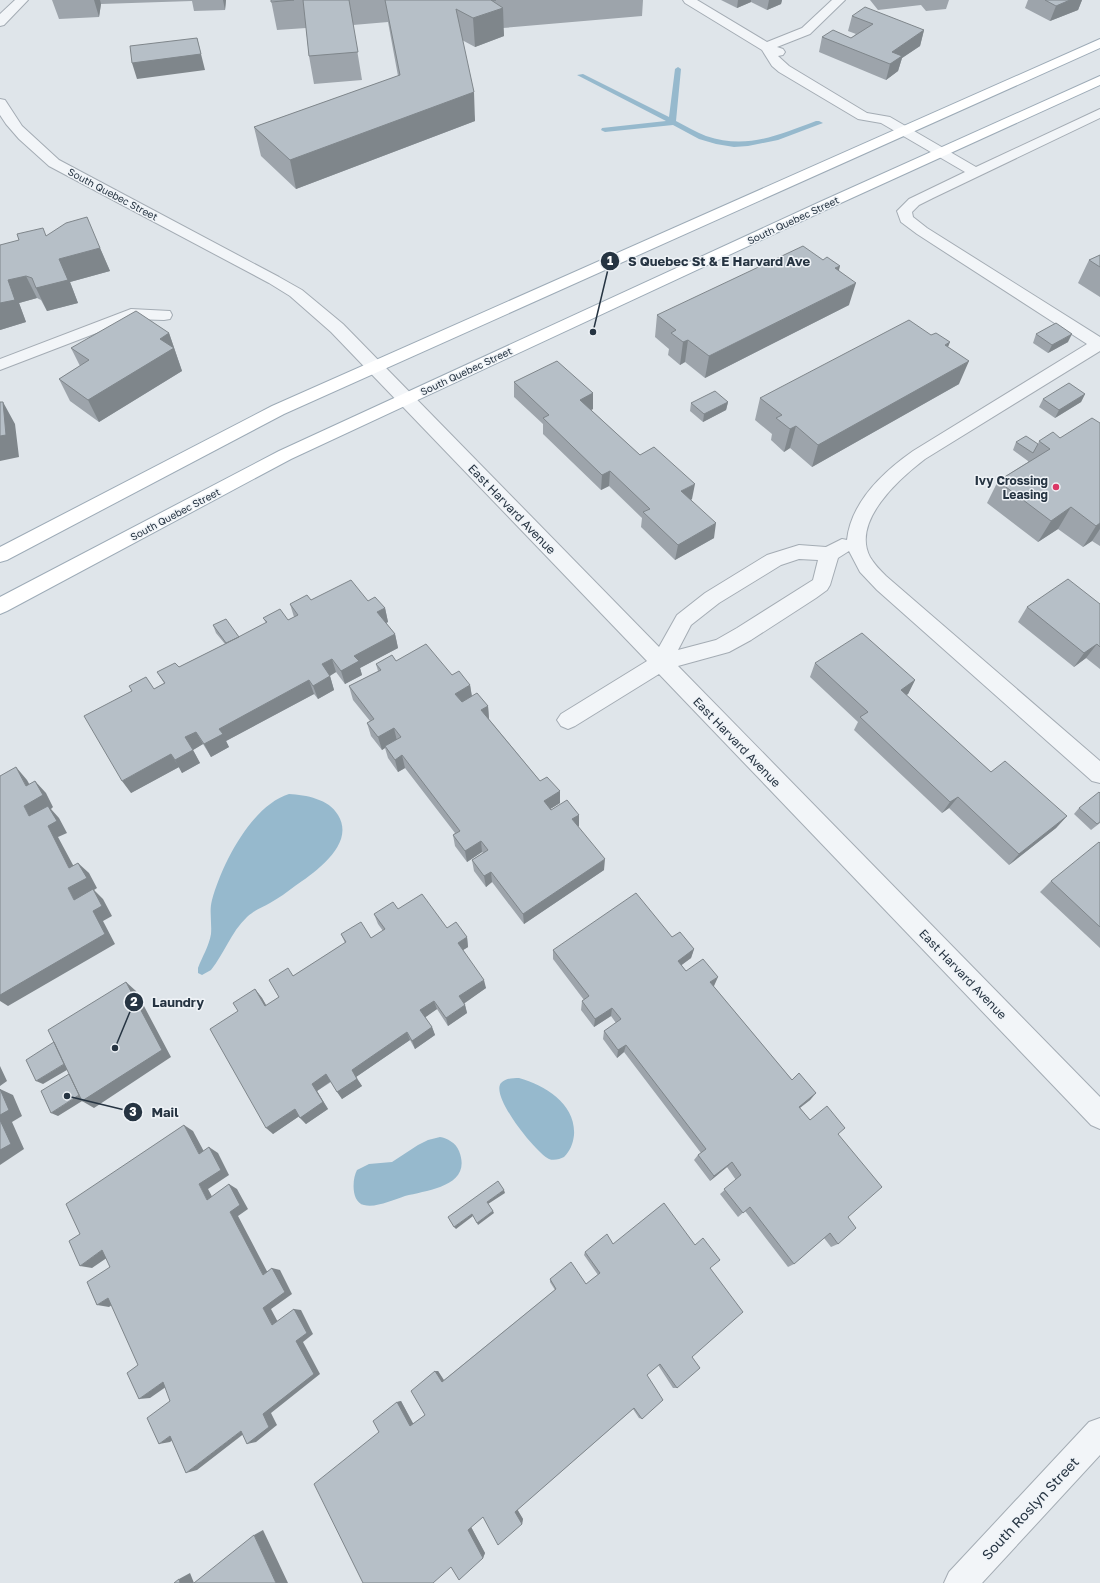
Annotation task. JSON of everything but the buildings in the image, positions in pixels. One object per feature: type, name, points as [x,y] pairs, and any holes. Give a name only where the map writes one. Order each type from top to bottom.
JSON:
[{"type":"main road","points":[[0,555],[278,410],[1100,43]]},
{"type":"main road","name":"South Quebec Street","points":[[0,606],[285,455],[940,152],[1100,80]]},
{"type":"street","points":[[0,22],[11,9],[22,0]]},
{"type":"street","points":[[689,0],[766,47],[792,57]]},
{"type":"street","points":[[766,47],[806,31],[839,0]]},
{"type":"street","points":[[766,47],[777,63],[784,69],[863,116],[886,120],[975,172]]},
{"type":"street","name":"South Quebec Street","points":[[0,104],[7,118],[25,138],[54,163],[296,293],[337,328],[376,367]]},
{"type":"street","points":[[875,106],[882,110],[886,120]]},
{"type":"street","points":[[661,663],[684,620],[712,598],[774,560],[799,552],[829,554],[855,539],[870,503],[884,483],[897,471],[919,455],[1099,344],[922,231],[906,218],[904,211],[914,202],[1100,113]]},
{"type":"street","points":[[0,365],[131,314],[164,315]]},
{"type":"street","name":"East Harvard Avenue","points":[[376,367],[1100,1116]]},
{"type":"street","points":[[855,539],[860,556],[869,570],[884,586],[1100,774]]},
{"type":"street","points":[[568,720],[661,663],[722,646],[809,594],[820,585],[824,579],[829,554]]},
{"type":"street","name":"South Roslyn Street","points":[[960,1583],[1100,1432]]},
{"type":"water","points":[[289,794],[303,795],[316,799],[329,805],[334,810],[338,815],[342,826],[342,836],[338,847],[313,873],[280,897],[247,917],[236,929],[211,970],[202,975],[198,973],[198,968],[210,938],[211,904],[223,870],[240,838],[251,823],[262,811],[275,801]]},
{"type":"water","points":[[519,1078],[529,1081],[549,1091],[565,1105],[573,1124],[574,1135],[571,1147],[564,1157],[553,1160],[543,1155],[525,1136],[508,1111],[499,1090],[501,1083],[507,1079]]},
{"type":"water","points":[[440,1137],[451,1141],[459,1151],[462,1163],[460,1172],[454,1179],[436,1188],[379,1205],[364,1205],[357,1200],[354,1190],[354,1179],[357,1170],[369,1164],[392,1162],[418,1145],[428,1140]]},
{"type":"waterway","points":[[672,122],[678,69]]},
{"type":"waterway","points":[[581,75],[672,122]]},
{"type":"waterway","points":[[605,130],[672,123],[672,122]]},
{"type":"waterway","points":[[672,122],[702,137],[719,142],[734,144],[762,142],[819,123]]},
{"type":"place","name":"S Quebec St & E Harvard Ave","points":[[593,332]]},
{"type":"place","name":"Ivy Crossing Leasing","points":[[1056,487]]},
{"type":"place","name":"Laundry","points":[[115,1048]]},
{"type":"place","name":"Mail","points":[[67,1096]]}]
